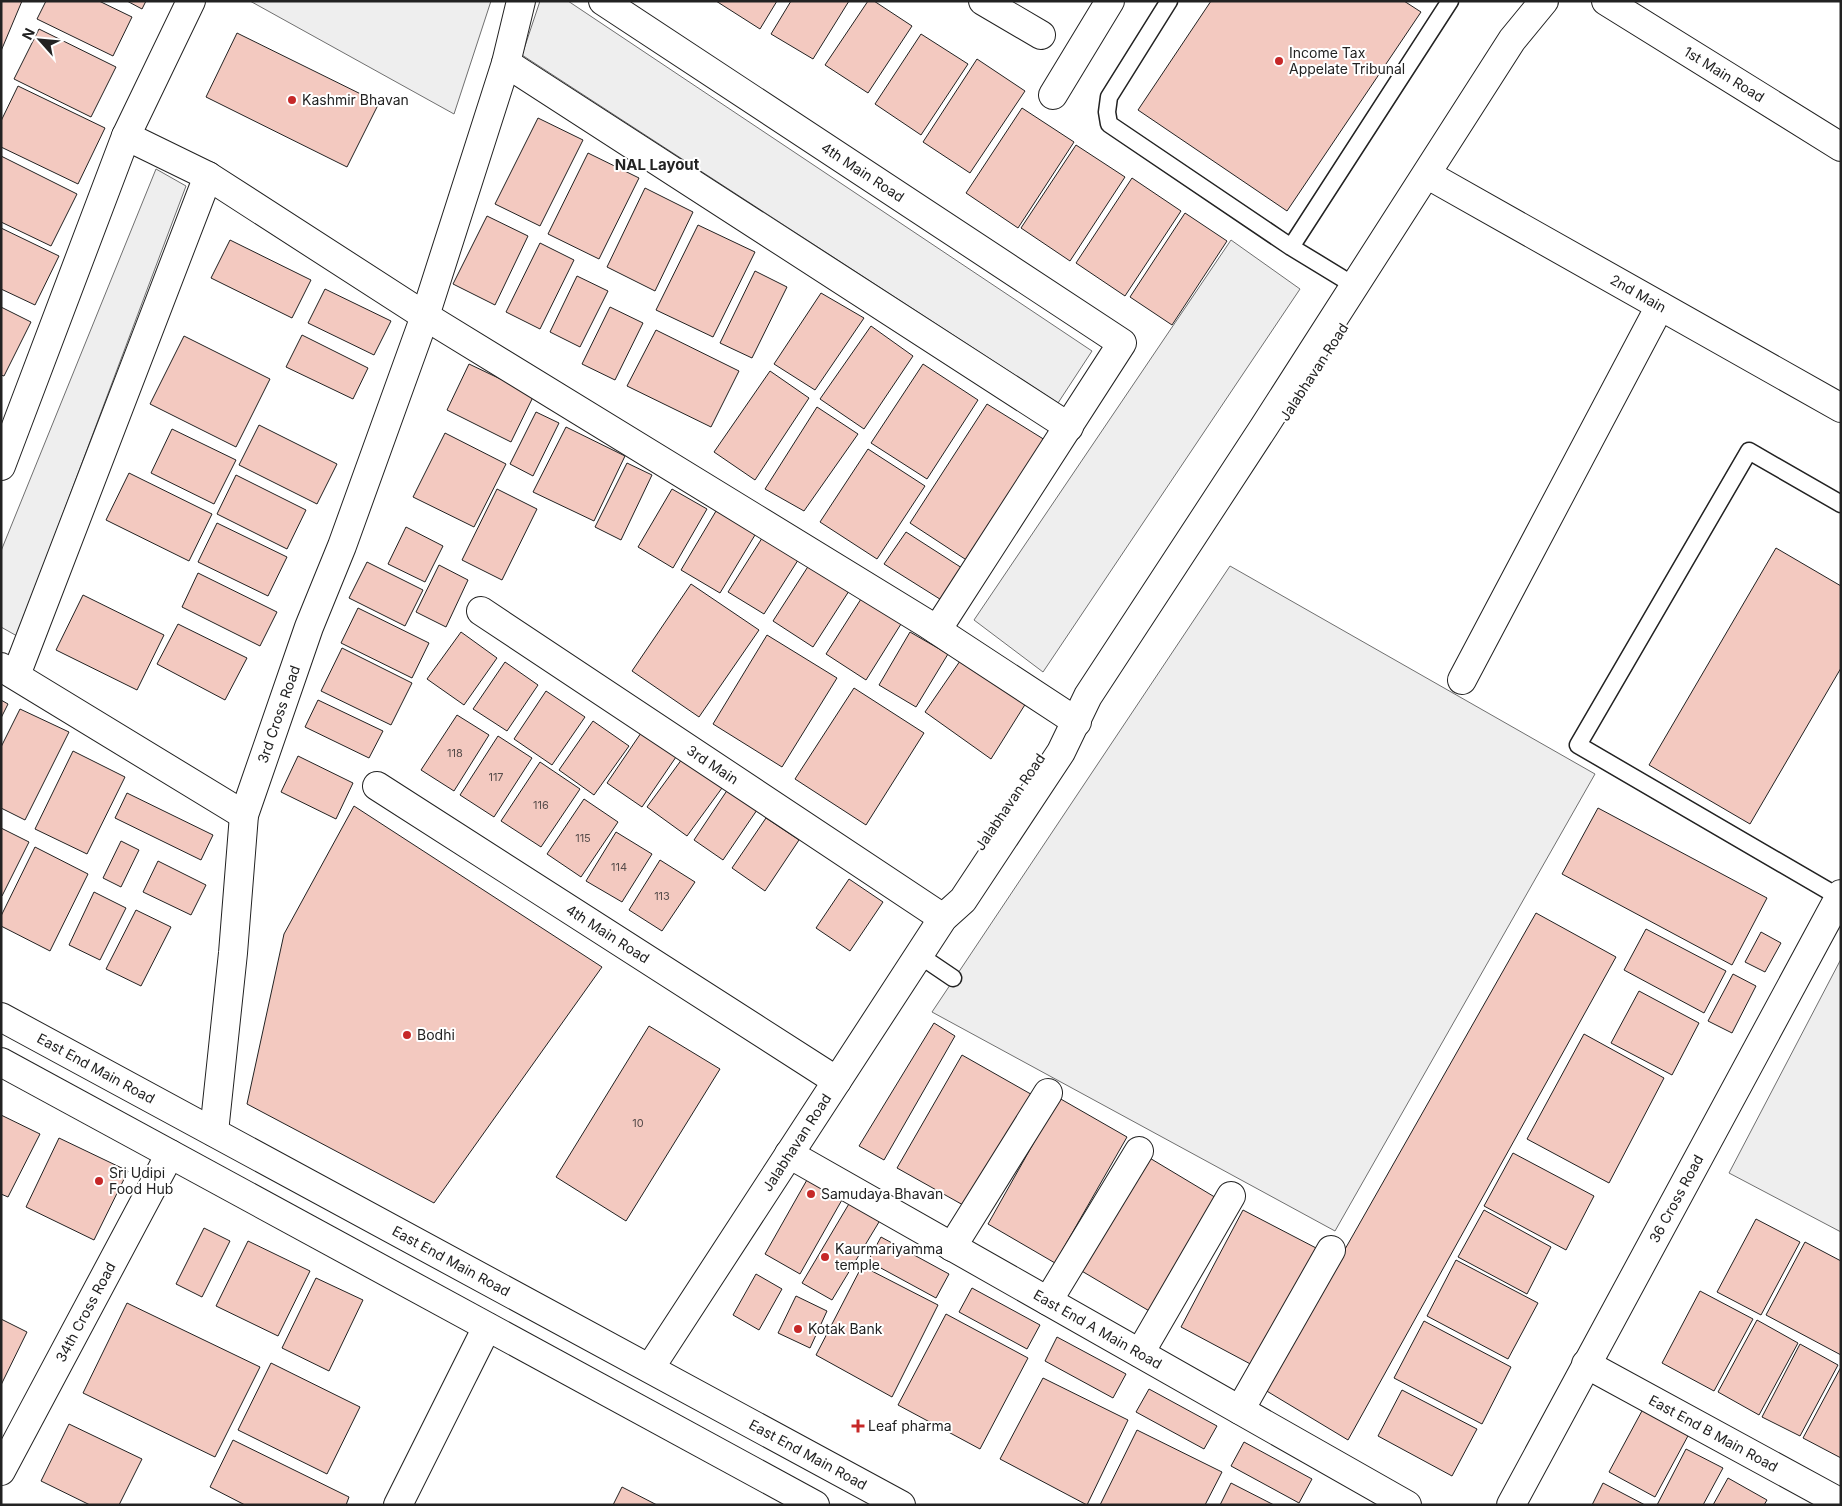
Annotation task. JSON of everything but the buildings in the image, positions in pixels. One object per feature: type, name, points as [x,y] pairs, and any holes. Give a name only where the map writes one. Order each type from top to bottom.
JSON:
[{"type":"street","points":[[1,466],[126,136],[191,1]]},
{"type":"street","name":"3rd Cross Road","points":[[214,1132],[233,953],[244,815],[310,627],[342,546],[425,316],[506,63],[521,1]]},
{"type":"street","name":"4th Main Road","points":[[603,1],[1122,343],[1069,426]]},
{"type":"street","points":[[983,1],[1042,35]]},
{"type":"street","points":[[1053,95],[1110,1]]},
{"type":"street","name":"1st Main Road","points":[[1606,1],[1841,147]]},
{"type":"street","name":"Jalabhavan Road","points":[[627,1403],[943,918],[950,891],[1046,748],[1102,703],[1524,44],[1541,7]]},
{"type":"street","name":"Jalabhavan Road","points":[[1077,722],[1088,696],[1512,40],[1541,7]]},
{"type":"street","points":[[506,63],[1069,426],[937,630]]},
{"type":"street","points":[[126,136],[208,176],[425,316],[937,630],[1077,722]]},
{"type":"street","points":[[208,176],[9,671],[244,815]]},
{"type":"street","name":"2nd Main","points":[[1437,180],[1841,408]]},
{"type":"street","points":[[1462,680],[1660,306]]},
{"type":"street","name":"3rd Main","points":[[481,611],[943,918]]},
{"type":"street","name":"4th Main Road","points":[[377,786],[837,1081]]},
{"type":"street","name":"36 Cross Road","points":[[1511,1505],[1840,896]]},
{"type":"street","name":"East End Main Road","points":[[1,1017],[901,1505]]},
{"type":"street","points":[[1,1062],[815,1505]]},
{"type":"street","points":[[952,1247],[1048,1093]]},
{"type":"street","points":[[1048,1301],[1139,1151]]},
{"type":"street","name":"34th Cross Road","points":[[1,1471],[170,1154]]},
{"type":"street","name":"East End A Main Road","points":[[789,1154],[1407,1505]]},
{"type":"street","points":[[1140,1354],[1231,1196]]},
{"type":"street","points":[[1240,1410],[1331,1250]]},
{"type":"street","points":[[398,1505],[487,1327]]},
{"type":"street","name":"East End B Main Road","points":[[1586,1364],[1841,1503]]},
{"type":"lane","points":[[1168,1],[1109,97],[1107,112],[1109,124],[1290,248],[1354,286]]},
{"type":"lane","points":[[1290,248],[1450,1]]},
{"type":"lane","points":[[1840,896],[1578,744],[1749,451],[1841,504]]},
{"type":"lane","points":[[919,955],[953,978]]},
{"type":"shaded area","points":[[250,1],[491,1],[454,114]]},
{"type":"shaded area","points":[[540,1],[568,1],[1092,351],[1058,403],[522,55]]},
{"type":"shaded area","points":[[156,169],[186,186],[17,636],[1,627],[1,551]]},
{"type":"shaded area","points":[[1231,240],[1300,289],[1043,672],[974,620]]},
{"type":"shaded area","points":[[1230,566],[1595,774],[1335,1231],[932,1012]]},
{"type":"shaded area","points":[[1841,959],[1841,1232],[1729,1173]]},
{"type":"place","name":"Income Tax Appelate Tribunal","points":[[1279,61]]},
{"type":"place","name":"Kashmir Bhavan","points":[[292,100]]},
{"type":"place","name":"Bodhi","points":[[407,1035]]},
{"type":"place","name":"Sri Udipi Food Hub","points":[[99,1181]]},
{"type":"place","name":"Samudaya Bhavan","points":[[811,1194]]},
{"type":"place","name":"Kaurmariyamma temple","points":[[825,1257]]},
{"type":"place","name":"Kotak Bank","points":[[798,1329]]},
{"type":"place","name":"Leaf pharma","points":[[858,1426]]},
{"type":"district","name":"NAL Layout","points":[[657,165]]}]
